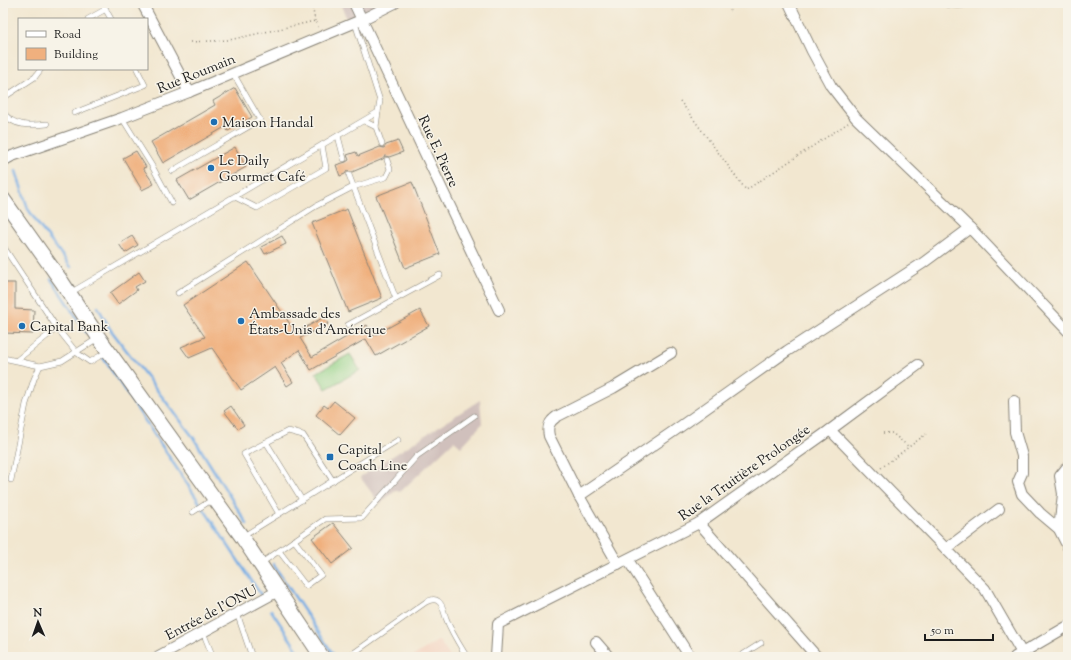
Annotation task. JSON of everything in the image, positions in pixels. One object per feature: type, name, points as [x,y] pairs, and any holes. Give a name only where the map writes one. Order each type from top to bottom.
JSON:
[{"type":"main road","points":[[3,199],[99,338],[242,537],[259,565],[322,657]]},
{"type":"street","points":[[142,3],[189,92]]},
{"type":"street","name":"Rue E. Pierre","points":[[354,3],[358,22],[499,310]]},
{"type":"street","name":"Rue Roumain","points":[[3,161],[12,156],[122,118],[189,92],[358,22],[395,3]]},
{"type":"street","points":[[789,3],[831,86],[856,118],[970,228],[1067,328]]},
{"type":"street","points":[[579,496],[787,351],[923,263],[970,228]]},
{"type":"street","points":[[618,564],[579,496],[549,436],[548,425],[551,421],[613,388],[671,353]]},
{"type":"street","name":"Rue la Truitière Prolongée","points":[[496,657],[498,624],[699,523],[830,430],[918,365]]},
{"type":"street","points":[[1014,401],[1015,432],[1022,456],[1022,473],[1018,482],[1022,494],[1040,513],[1059,529],[1068,547]]},
{"type":"street","points":[[830,430],[985,590],[1018,655],[1068,626]]},
{"type":"street","points":[[1059,529],[1063,494],[1060,476],[1068,466]]},
{"type":"street","points":[[946,549],[999,509]]},
{"type":"street","points":[[699,523],[817,657]]},
{"type":"street","points":[[628,560],[690,657]]},
{"type":"street","name":"Entrée de l'ONU","points":[[157,657],[278,592]]},
{"type":"street","points":[[596,642],[609,657]]},
{"type":"lane","points":[[102,3],[110,18]]},
{"type":"lane","points":[[941,3],[951,6],[964,6],[973,3]]},
{"type":"lane","points":[[90,18],[106,9]]},
{"type":"lane","points":[[358,22],[380,101],[376,126],[382,144]]},
{"type":"lane","points":[[3,98],[35,77],[40,70]]},
{"type":"lane","points":[[74,113],[145,85],[138,70]]},
{"type":"lane","points":[[172,171],[260,120],[233,73]]},
{"type":"lane","points":[[3,112],[6,118],[16,123],[32,126],[47,124]]},
{"type":"lane","points":[[70,294],[378,112]]},
{"type":"lane","points":[[122,118],[152,166],[172,203]]},
{"type":"lane","points":[[364,121],[376,126]]},
{"type":"lane","points":[[338,136],[344,158]]},
{"type":"lane","points":[[235,197],[257,208],[326,168],[322,145]]},
{"type":"lane","points":[[178,293],[316,206],[353,188],[386,177],[390,169],[387,160]]},
{"type":"lane","points":[[349,175],[396,299]]},
{"type":"lane","points":[[3,246],[57,328],[77,353],[90,362],[108,350]]},
{"type":"lane","points":[[348,325],[440,275]]},
{"type":"lane","points":[[17,360],[57,328]]},
{"type":"lane","points":[[3,358],[40,366],[62,361],[99,338]]},
{"type":"lane","points":[[11,480],[26,404],[40,366]]},
{"type":"lane","points":[[259,565],[325,519],[362,518],[417,456],[474,416]]},
{"type":"lane","points":[[278,514],[244,454],[288,431],[303,434],[333,481]]},
{"type":"lane","points":[[242,537],[398,440]]},
{"type":"lane","points":[[266,442],[302,500]]},
{"type":"lane","points":[[193,512],[214,499]]},
{"type":"lane","points":[[279,551],[306,586],[321,575],[294,540]]},
{"type":"lane","points":[[348,657],[431,600],[439,601],[442,605],[450,629],[467,657]]},
{"type":"lane","points":[[237,613],[252,657]]},
{"type":"lane","points":[[202,632],[213,657]]},
{"type":"lane","points":[[739,657],[761,643]]},
{"type":"path","points":[[308,3],[312,5],[315,21],[322,36]]},
{"type":"path","points":[[727,3],[730,11]]},
{"type":"path","points":[[191,42],[229,40],[315,21]]},
{"type":"path","points":[[680,101],[746,190],[856,118]]},
{"type":"path","points":[[883,433],[892,433],[909,447]]},
{"type":"path","points":[[874,474],[926,434]]},
{"type":"shaded area","points":[[340,3],[380,3],[347,19]]},
{"type":"shaded area","points":[[480,400],[482,424],[461,447],[454,441],[400,492],[395,490],[380,504],[360,477]]},
{"type":"shaded area","points":[[439,640],[450,657],[412,657]]},
{"type":"green space","points":[[350,354],[360,370],[326,389],[316,373]]},
{"type":"building","name":"Maison Handal","points":[[235,88],[252,117],[228,131],[225,127],[163,163],[151,142],[215,105],[213,101]]},
{"type":"building","points":[[398,141],[403,152],[389,157],[385,156],[383,159],[352,172],[347,171],[345,174],[340,176],[336,165],[349,160],[347,155],[356,152],[358,156],[380,147],[384,148],[386,145]]},
{"type":"building","points":[[235,147],[246,167],[189,200],[177,180]]},
{"type":"building","points":[[136,151],[146,167],[143,168],[154,184],[142,190],[123,158]]},
{"type":"building","points":[[412,182],[440,254],[405,268],[376,196]]},
{"type":"building","points":[[347,209],[382,298],[348,312],[312,223]]},
{"type":"building","points":[[132,236],[138,245],[125,253],[119,244]]},
{"type":"building","points":[[282,236],[286,244],[265,254],[261,247]]},
{"type":"building","name":"Ambassade des États-Unis d'Amérique","points":[[248,262],[296,333],[324,317],[328,324],[300,338],[312,357],[367,325],[373,336],[420,310],[429,326],[376,356],[366,339],[311,370],[299,350],[281,363],[293,382],[287,386],[275,367],[241,390],[212,348],[189,358],[181,347],[205,337],[183,305]]},
{"type":"building","points":[[139,272],[145,281],[135,287],[137,290],[118,304],[110,293]]},
{"type":"building","points":[[3,283],[15,283],[15,309],[34,310],[33,334],[3,333]]},
{"type":"building","points":[[334,401],[355,418],[340,435],[316,415],[324,405],[328,408]]},
{"type":"building","points":[[231,406],[244,425],[238,429],[224,411]]},
{"type":"building","points":[[333,523],[353,548],[332,564],[312,538]]},
{"type":"waterway","points":[[16,171],[28,209],[71,267]]},
{"type":"waterway","points":[[51,279],[86,332]]},
{"type":"waterway","points":[[98,307],[110,329],[193,437],[247,524]]},
{"type":"waterway","points":[[102,356],[261,595]]},
{"type":"waterway","points":[[273,564],[335,657]]},
{"type":"waterway","points":[[271,610],[302,657]]},
{"type":"place","name":"Maison Handal","points":[[214,122]]},
{"type":"place","name":"Le Daily Gourmet Café","points":[[211,168]]},
{"type":"place","name":"Ambassade des États-Unis d'Amérique","points":[[241,321]]},
{"type":"place","name":"Capital Bank","points":[[22,326]]},
{"type":"place","name":"Capital Coach Line","points":[[330,457]]}]
